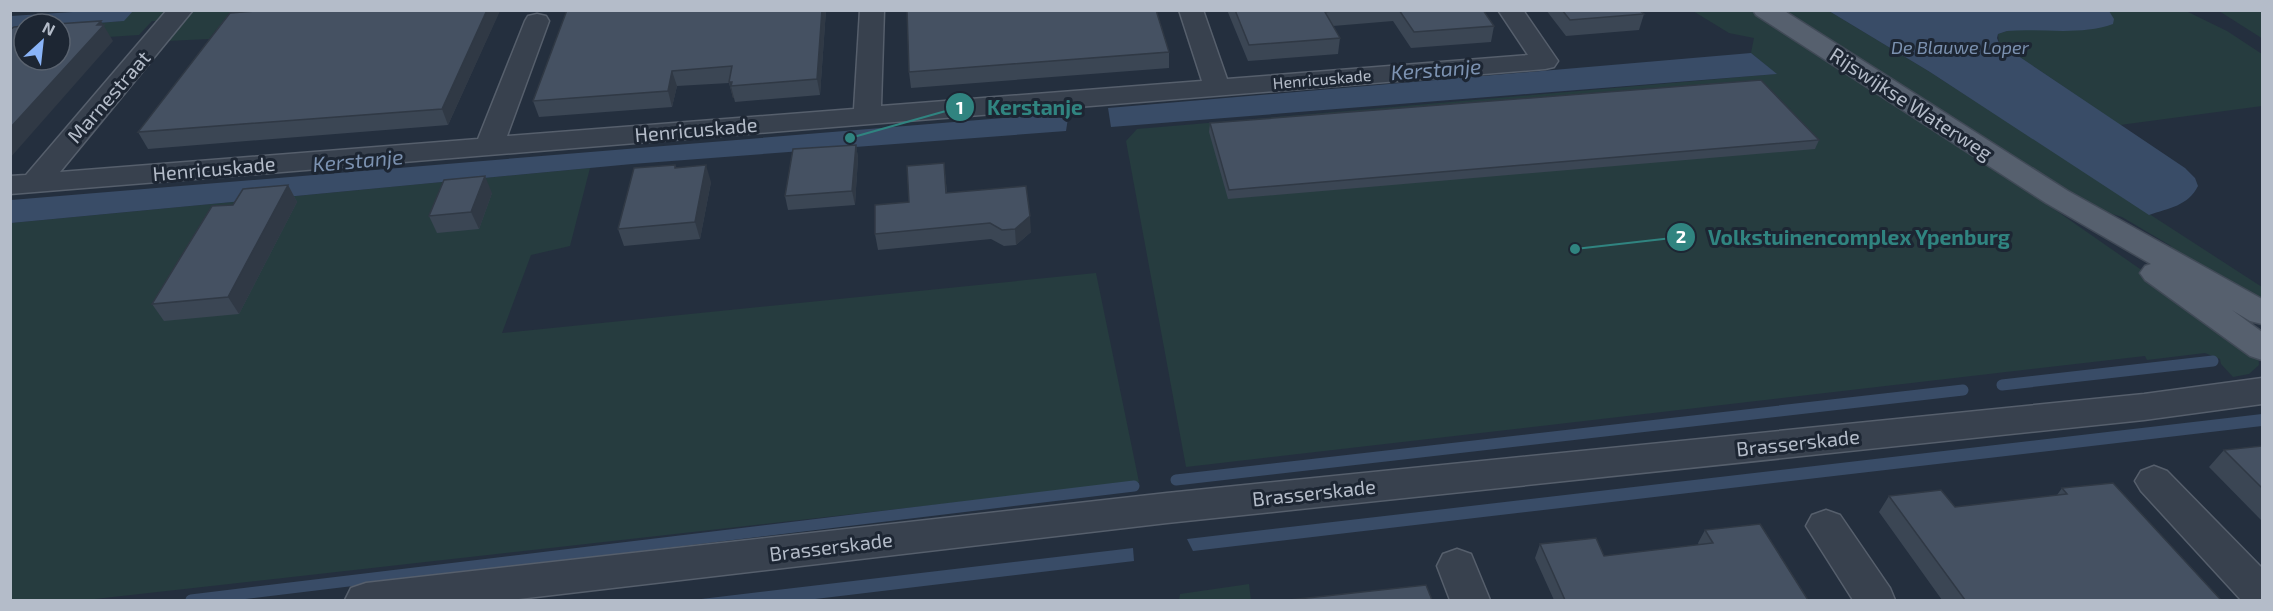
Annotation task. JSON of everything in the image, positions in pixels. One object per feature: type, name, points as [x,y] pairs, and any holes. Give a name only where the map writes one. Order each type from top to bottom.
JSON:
[{"type":"main road","name":"Rijswijkse Waterweg","points":[[1765,10],[2057,197],[2262,313]]},
{"type":"main road","name":"Rijswijkse Waterweg","points":[[2057,197],[2136,259],[2262,348]]},
{"type":"street","name":"Marnestraat","points":[[23,184],[181,10]]},
{"type":"street","points":[[867,116],[872,10]]},
{"type":"street","points":[[1191,10],[1217,87]]},
{"type":"street","name":"Henricuskade","points":[[23,184],[1545,61],[1510,10]]},
{"type":"street","points":[[489,146],[537,21]]},
{"type":"street","name":"Brasserskade","points":[[366,600],[1167,508],[2120,409],[2262,391]]},
{"type":"street","points":[[2154,481],[2262,595]]},
{"type":"street","points":[[1826,526],[1875,600]]},
{"type":"green space","points":[[280,10],[495,11],[216,30],[209,39],[167,41],[191,11],[232,11],[230,13]]},
{"type":"green space","points":[[133,11],[169,11],[160,21],[152,21],[139,35],[72,39],[72,25],[123,21]]},
{"type":"green space","points":[[1693,11],[1751,11],[1979,157],[2258,351],[2259,365],[2249,374],[2233,377],[2221,364],[2220,359],[2205,353],[2147,360],[2145,356],[1186,467],[1126,141],[1137,129],[1776,74],[1751,53],[1754,38],[1729,33]]},
{"type":"green space","points":[[1778,11],[1829,11],[1930,72],[2262,287],[2262,307],[2171,252],[2171,246],[2122,217],[2086,206]]},
{"type":"green space","points":[[2109,11],[2186,11],[2227,31],[2262,54],[2262,106],[2120,125],[1999,43],[1998,34],[2007,31]]},
{"type":"green space","points":[[2219,11],[2262,11],[2262,39],[2260,37]]},
{"type":"green space","points":[[590,168],[570,246],[531,255],[502,333],[1096,273],[1139,482],[86,600],[11,600],[11,223]]},
{"type":"green space","points":[[1249,584],[1251,600],[1179,600],[1180,594]]},
{"type":"water","points":[[133,11],[124,21],[72,25],[72,12]]},
{"type":"water","name":"De Blauwe Loper","points":[[1829,11],[2109,11],[2114,19],[2113,24],[2100,28],[2074,31],[2007,31],[1998,34],[1997,38],[1999,43],[2185,168],[2195,178],[2198,186],[2194,193],[2183,202],[2149,215],[1930,72]]},
{"type":"water","points":[[1751,53],[1777,74],[1111,127],[1108,108]]},
{"type":"water","points":[[1062,113],[1068,118],[1066,131],[632,164],[11,223],[11,200]]},
{"type":"water","points":[[2262,414],[2262,426],[1193,551],[1187,539]]},
{"type":"water","points":[[1133,548],[1134,561],[807,600],[693,600]]},
{"type":"building","points":[[267,10],[487,10],[442,109],[138,132],[230,13]]},
{"type":"building","points":[[567,10],[822,10],[817,79],[731,86],[732,82],[729,82],[732,66],[672,71],[668,91],[533,101]]},
{"type":"building","points":[[907,10],[1156,10],[1169,52],[909,72]]},
{"type":"building","points":[[1235,10],[1339,10],[1325,12],[1340,38],[1249,45]]},
{"type":"building","points":[[1399,10],[1483,10],[1494,26],[1414,32]]},
{"type":"building","points":[[1562,10],[1642,10],[1640,11],[1644,14],[1570,20]]},
{"type":"building","points":[[101,21],[97,25],[104,25],[72,60],[72,23]]},
{"type":"building","points":[[12,28],[12,72],[61,72],[10,128],[10,30]]},
{"type":"building","points":[[1761,80],[1819,140],[1229,190],[1210,123]]},
{"type":"building","points":[[856,145],[852,191],[785,196],[793,149]]},
{"type":"building","points":[[944,163],[946,193],[1026,186],[1030,216],[1015,229],[1002,230],[990,223],[875,234],[875,205],[909,202],[907,166]]},
{"type":"building","points":[[675,165],[675,168],[706,165],[695,222],[618,229],[634,168]]},
{"type":"building","points":[[485,176],[471,212],[429,216],[444,180]]},
{"type":"building","points":[[288,185],[228,297],[152,304],[212,206],[233,205],[243,189]]},
{"type":"building","points":[[2262,446],[2262,488],[2224,450]]},
{"type":"building","points":[[2113,483],[2221,600],[1965,600],[1889,496],[1941,490],[1955,507],[2067,494],[2062,488]]},
{"type":"building","points":[[1760,524],[1808,600],[1565,600],[1540,544],[1596,538],[1604,556],[1713,543],[1705,530]]},
{"type":"building","points":[[1426,585],[1432,600],[1289,600]]},
{"type":"waterway","points":[[2002,385],[2213,361]]},
{"type":"waterway","points":[[1176,480],[1963,390]]},
{"type":"waterway","points":[[191,600],[1134,486]]},
{"type":"place","name":"Kerstanje","points":[[850,138]]},
{"type":"place","name":"Volkstuinencomplex Ypenburg","points":[[1575,249]]}]
